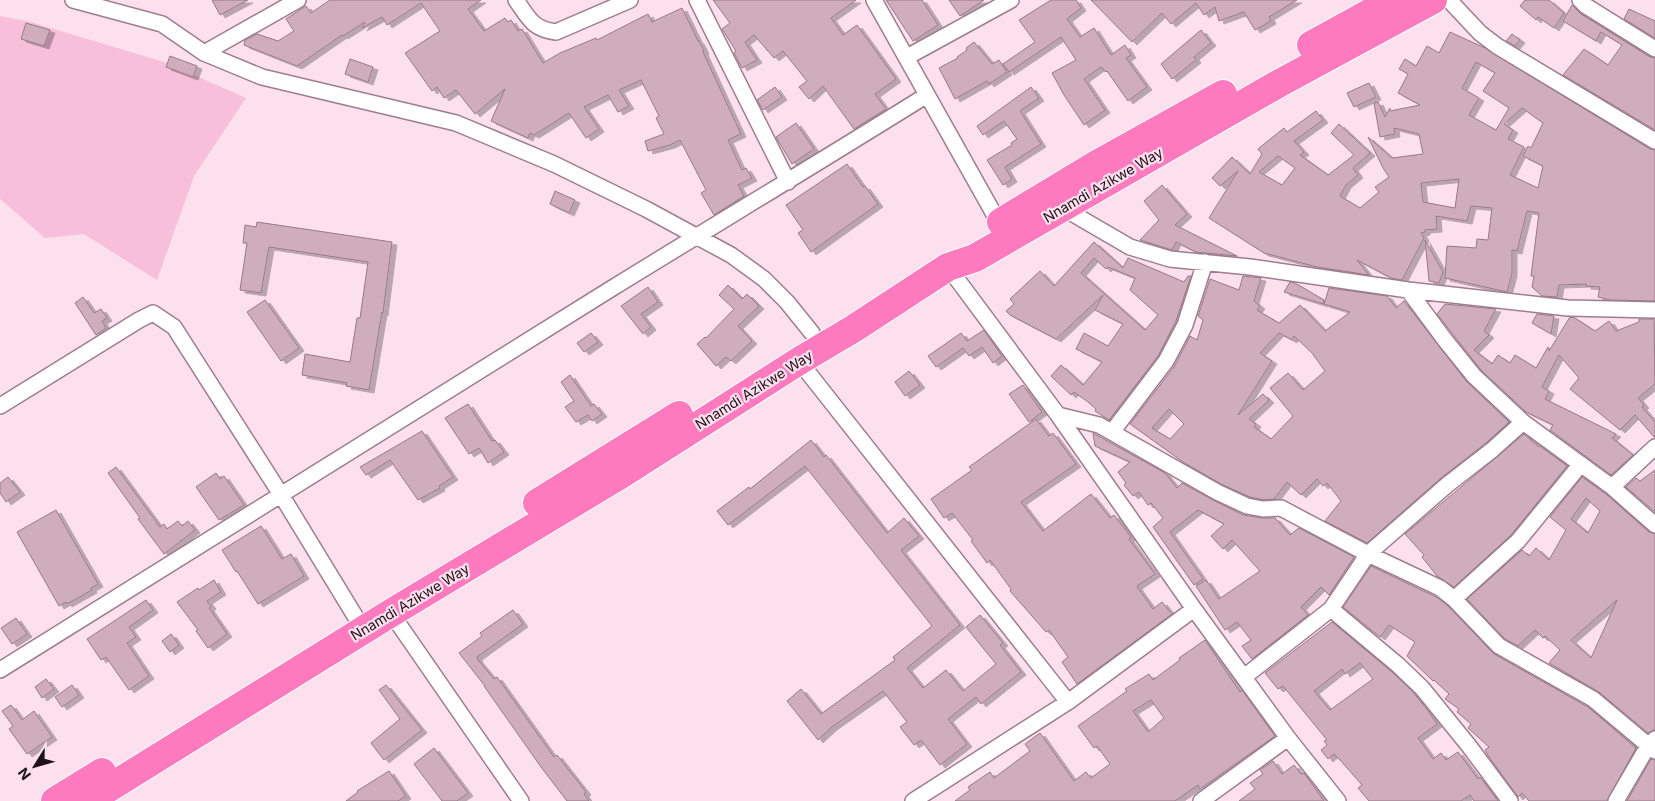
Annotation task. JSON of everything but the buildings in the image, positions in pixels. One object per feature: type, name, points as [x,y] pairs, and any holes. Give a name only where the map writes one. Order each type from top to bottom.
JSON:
[{"type":"highway","name":"Nnamdi Azikwe Way","points":[[55,801],[812,333],[1097,164],[1393,0]]},
{"type":"highway","name":"Nnamdi Azikwe Way","points":[[88,801],[391,613],[622,474],[948,267],[975,258],[1269,89],[1433,0]]},
{"type":"street","points":[[73,0],[162,24],[204,53],[262,77],[456,123],[554,164],[731,255],[764,279],[787,302],[812,333]]},
{"type":"street","points":[[204,53],[298,0]]},
{"type":"street","points":[[516,0],[533,24],[544,31],[556,32],[630,0]]},
{"type":"street","points":[[697,0],[788,182]]},
{"type":"street","points":[[874,0],[999,223]]},
{"type":"street","points":[[907,57],[1011,0]]},
{"type":"street","points":[[1449,0],[1480,33],[1497,46],[1655,141]]},
{"type":"street","points":[[1580,0],[1586,6],[1655,48]]},
{"type":"street","points":[[0,670],[280,493],[927,95]]},
{"type":"street","points":[[1063,208],[1130,248],[1170,259],[1250,267],[1408,290],[1568,308],[1655,310]]},
{"type":"street","points":[[1112,432],[1166,361],[1185,325],[1205,262]]},
{"type":"street","points":[[948,267],[1058,415],[1194,609],[1288,738],[1338,801]]},
{"type":"street","points":[[1408,290],[1474,376],[1523,422],[1612,487],[1655,525]]},
{"type":"street","points":[[0,406],[139,320],[153,314],[174,327],[280,493],[355,616]]},
{"type":"street","points":[[798,361],[1068,702]]},
{"type":"street","points":[[1058,415],[1098,425],[1217,492],[1247,506],[1263,509],[1281,508],[1368,554],[1440,588],[1454,599],[1499,646],[1593,698],[1653,745],[1616,801]]},
{"type":"street","points":[[1244,677],[1331,609],[1368,554],[1447,484],[1492,450],[1523,422]]},
{"type":"street","points":[[1612,487],[1655,447]]},
{"type":"street","points":[[1454,599],[1518,541],[1581,464]]},
{"type":"street","points":[[913,801],[1068,702],[1194,609]]},
{"type":"street","points":[[1331,609],[1398,665],[1422,688],[1510,801]]},
{"type":"street","points":[[391,613],[521,801]]},
{"type":"street","points":[[1201,801],[1288,738]]},
{"type":"shaded area","points":[[0,16],[31,22],[167,63],[246,98],[194,176],[157,280],[84,234],[45,238],[0,199]]}]
